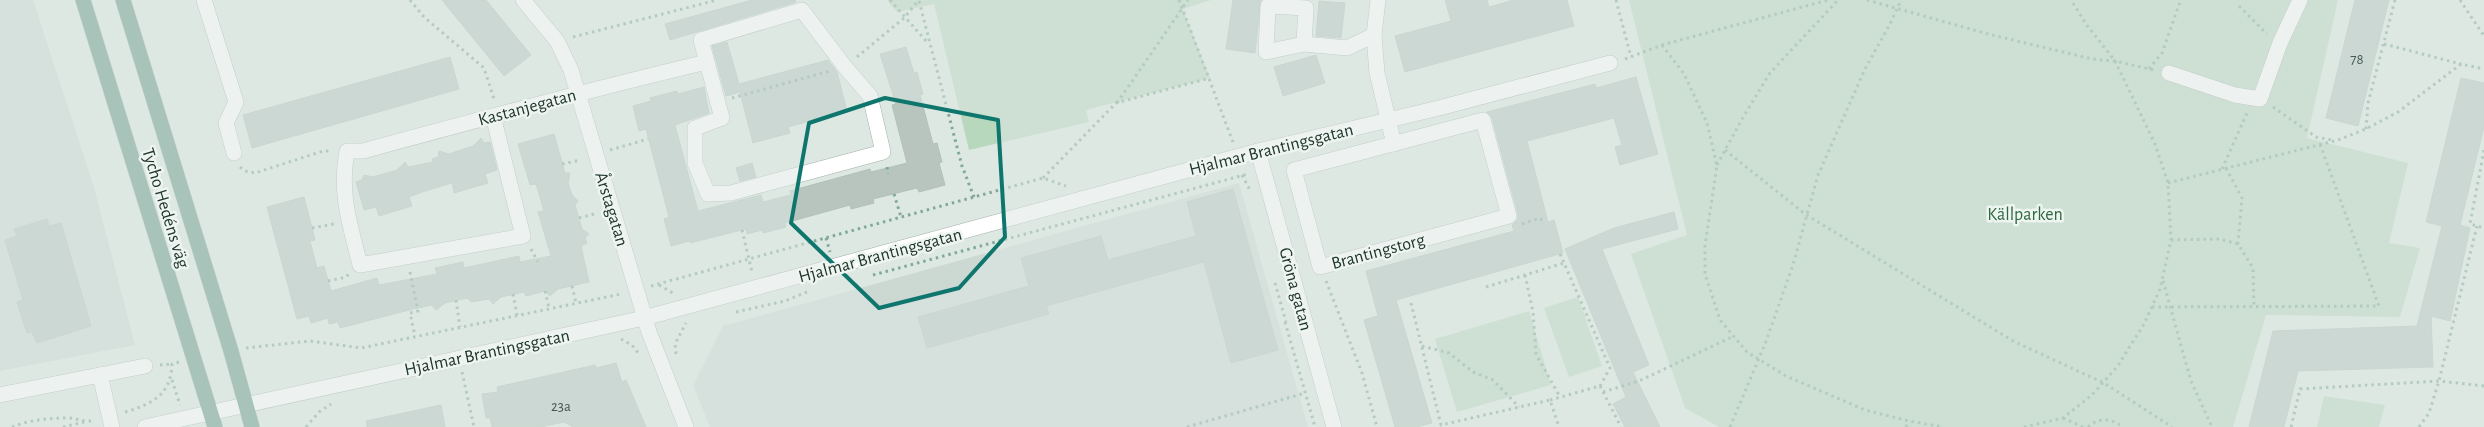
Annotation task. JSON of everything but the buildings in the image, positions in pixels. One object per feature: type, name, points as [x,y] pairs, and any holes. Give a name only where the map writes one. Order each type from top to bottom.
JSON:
[{"type":"main road","name":"Tycho Hedéns väg","points":[[83,0],[192,359],[213,420]]},
{"type":"main road","name":"Tycho Hedéns väg","points":[[124,0],[231,351],[252,427]]},
{"type":"street","points":[[204,0],[236,102],[226,123],[234,153]]},
{"type":"street","name":"Årstagatan","points":[[523,0],[557,41],[570,70],[644,318],[686,427]]},
{"type":"street","points":[[1378,0],[1374,35],[1379,84],[1394,144]]},
{"type":"street","points":[[2169,73],[2235,96],[2257,98],[2300,0]]},
{"type":"street","points":[[802,10],[845,67],[870,96],[883,152],[732,193],[708,194],[695,163],[695,128],[722,118],[701,40],[802,10]]},
{"type":"street","points":[[1304,44],[1347,48],[1374,35]]},
{"type":"street","name":"Kastanjegatan","points":[[347,151],[363,151],[577,92],[707,62]]},
{"type":"street","name":"Hjalmar Brantingsgatan","points":[[146,427],[213,420],[245,405],[644,318],[1238,156],[1389,120],[1610,63]]},
{"type":"street","points":[[347,151],[343,174],[345,200],[360,265],[523,236],[496,115]]},
{"type":"street","name":"Brantingstorg","points":[[1483,120],[1509,216],[1320,266],[1294,170],[1483,120]]},
{"type":"street","name":"Gröna gatan","points":[[1258,151],[1334,427]]},
{"type":"street","points":[[0,395],[144,366]]},
{"type":"street","points":[[100,375],[111,421]]},
{"type":"path","points":[[410,0],[424,17],[484,68],[496,115]]},
{"type":"path","points":[[557,41],[717,0]]},
{"type":"path","points":[[890,0],[929,44]]},
{"type":"path","points":[[717,102],[845,67],[904,18],[919,0],[962,166],[974,197]]},
{"type":"path","points":[[1179,0],[1238,156]]},
{"type":"path","points":[[231,351],[310,341],[361,348],[576,303],[636,290],[1043,178],[1116,103],[1188,0]]},
{"type":"path","points":[[1616,0],[1631,57]]},
{"type":"path","points":[[1610,63],[1631,57],[1662,44],[1828,0]]},
{"type":"path","points":[[1838,0],[1770,73],[1717,166],[1705,246],[1705,274],[1720,320],[1747,352],[1758,360],[1828,396],[1865,410],[1943,427]]},
{"type":"path","points":[[1867,0],[1898,7],[2006,39],[2092,59],[2115,61],[2169,73]]},
{"type":"path","points":[[1730,427],[1758,360],[1793,265],[1818,175],[1845,109],[1901,0]]},
{"type":"path","points":[[2024,427],[2041,426],[2063,418],[2104,383],[2122,360],[2152,307],[2162,279],[2171,240],[2168,184],[2155,144],[2115,61],[2086,24],[2071,0]]},
{"type":"path","points":[[2366,129],[2368,103],[2395,0]]},
{"type":"path","points":[[2460,0],[2484,36]]},
{"type":"path","points":[[2149,69],[2162,53],[2180,2]]},
{"type":"path","points":[[2239,6],[2262,30],[2280,43]]},
{"type":"path","points":[[1662,44],[1684,74],[1707,123],[1717,166]]},
{"type":"path","points":[[2384,44],[2484,69]]},
{"type":"path","points":[[2168,184],[2338,140],[2366,129],[2398,112],[2461,64]]},
{"type":"path","points":[[1116,103],[1210,78]]},
{"type":"path","points":[[2224,169],[2257,98],[2316,137],[2338,140]]},
{"type":"path","points":[[595,154],[648,139]]},
{"type":"path","points":[[2152,307],[2379,306],[2320,144]]},
{"type":"path","points":[[1725,150],[1808,216],[2013,341],[2104,383],[2172,427]]},
{"type":"path","points":[[2484,150],[2470,224],[2484,228]]},
{"type":"path","points":[[234,153],[238,165],[245,171],[255,173],[323,151],[347,151]]},
{"type":"path","points":[[2224,169],[2242,198],[2238,244],[2252,268],[2254,307]]},
{"type":"path","points":[[868,276],[1263,170]]},
{"type":"path","points":[[1043,178],[1069,187]]},
{"type":"path","points":[[894,194],[900,217]]},
{"type":"path","points":[[1519,225],[1540,218],[1544,223]]},
{"type":"path","points":[[312,228],[350,221]]},
{"type":"path","points":[[2419,427],[2429,412],[2439,381],[2477,226]]},
{"type":"path","points":[[742,230],[753,275]]},
{"type":"path","points":[[2171,240],[2220,239],[2238,244]]},
{"type":"path","points":[[1411,303],[1442,425],[1560,398],[1600,386],[1610,368],[1560,254]]},
{"type":"path","points":[[407,257],[418,311],[410,313],[415,336]]},
{"type":"path","points":[[1486,287],[1564,263]]},
{"type":"path","points":[[1320,266],[1362,373],[1377,427]]},
{"type":"path","points":[[1525,275],[1533,312],[1536,354],[1560,398]]},
{"type":"path","points":[[2162,279],[2191,381],[2212,427]]},
{"type":"path","points":[[572,286],[576,303]]},
{"type":"path","points":[[545,292],[549,308]]},
{"type":"path","points":[[513,294],[517,315]]},
{"type":"path","points":[[456,300],[460,327]]},
{"type":"path","points":[[675,344],[687,322]]},
{"type":"path","points":[[1285,322],[1315,427]]},
{"type":"path","points":[[1603,392],[1639,381],[1734,336]]},
{"type":"path","points":[[620,339],[632,345],[640,355]]},
{"type":"path","points":[[1422,346],[1449,353],[1473,372],[1493,380],[1519,408]]},
{"type":"path","points":[[63,427],[85,422],[111,421],[154,400],[172,380],[172,364],[192,359]]},
{"type":"path","points":[[462,372],[474,427]]},
{"type":"path","points":[[2291,427],[2300,389],[2439,381],[2484,386]]},
{"type":"path","points":[[1600,386],[1621,427]]},
{"type":"path","points":[[1187,427],[1305,393]]},
{"type":"path","points":[[1550,400],[1559,427]]},
{"type":"path","points":[[12,427],[25,422],[69,418],[85,422]]},
{"type":"path","points":[[2063,418],[2083,427]]},
{"type":"path","points":[[2088,427],[2100,420],[2109,420],[2123,427]]},
{"type":"path","points":[[1906,427],[1909,421]]},
{"type":"highlighted area","points":[[885,98],[998,120],[1005,237],[959,288],[879,308],[791,223],[809,123]]},
{"type":"shaded area","points":[[0,0],[33,0],[94,187],[135,345],[0,371]]},
{"type":"shaded area","points":[[1239,183],[1308,427],[710,427],[693,385],[723,326]]},
{"type":"green space","points":[[887,0],[1211,0],[1183,9],[1210,78],[1086,110],[1089,122],[969,150],[934,4],[897,12]]},
{"type":"green space","name":"Källparken","points":[[1629,0],[2338,0],[2307,138],[2408,163],[2389,243],[2420,248],[2400,317],[2266,315],[2233,427],[1719,427],[1685,408],[1631,254],[1687,235]]},
{"type":"green space","points":[[1578,297],[1602,366],[1569,377],[1544,308]]},
{"type":"green space","points":[[1529,311],[1551,385],[1457,412],[1435,339]]},
{"type":"green space","points":[[2324,396],[2385,405],[2379,427],[2317,427]]}]
